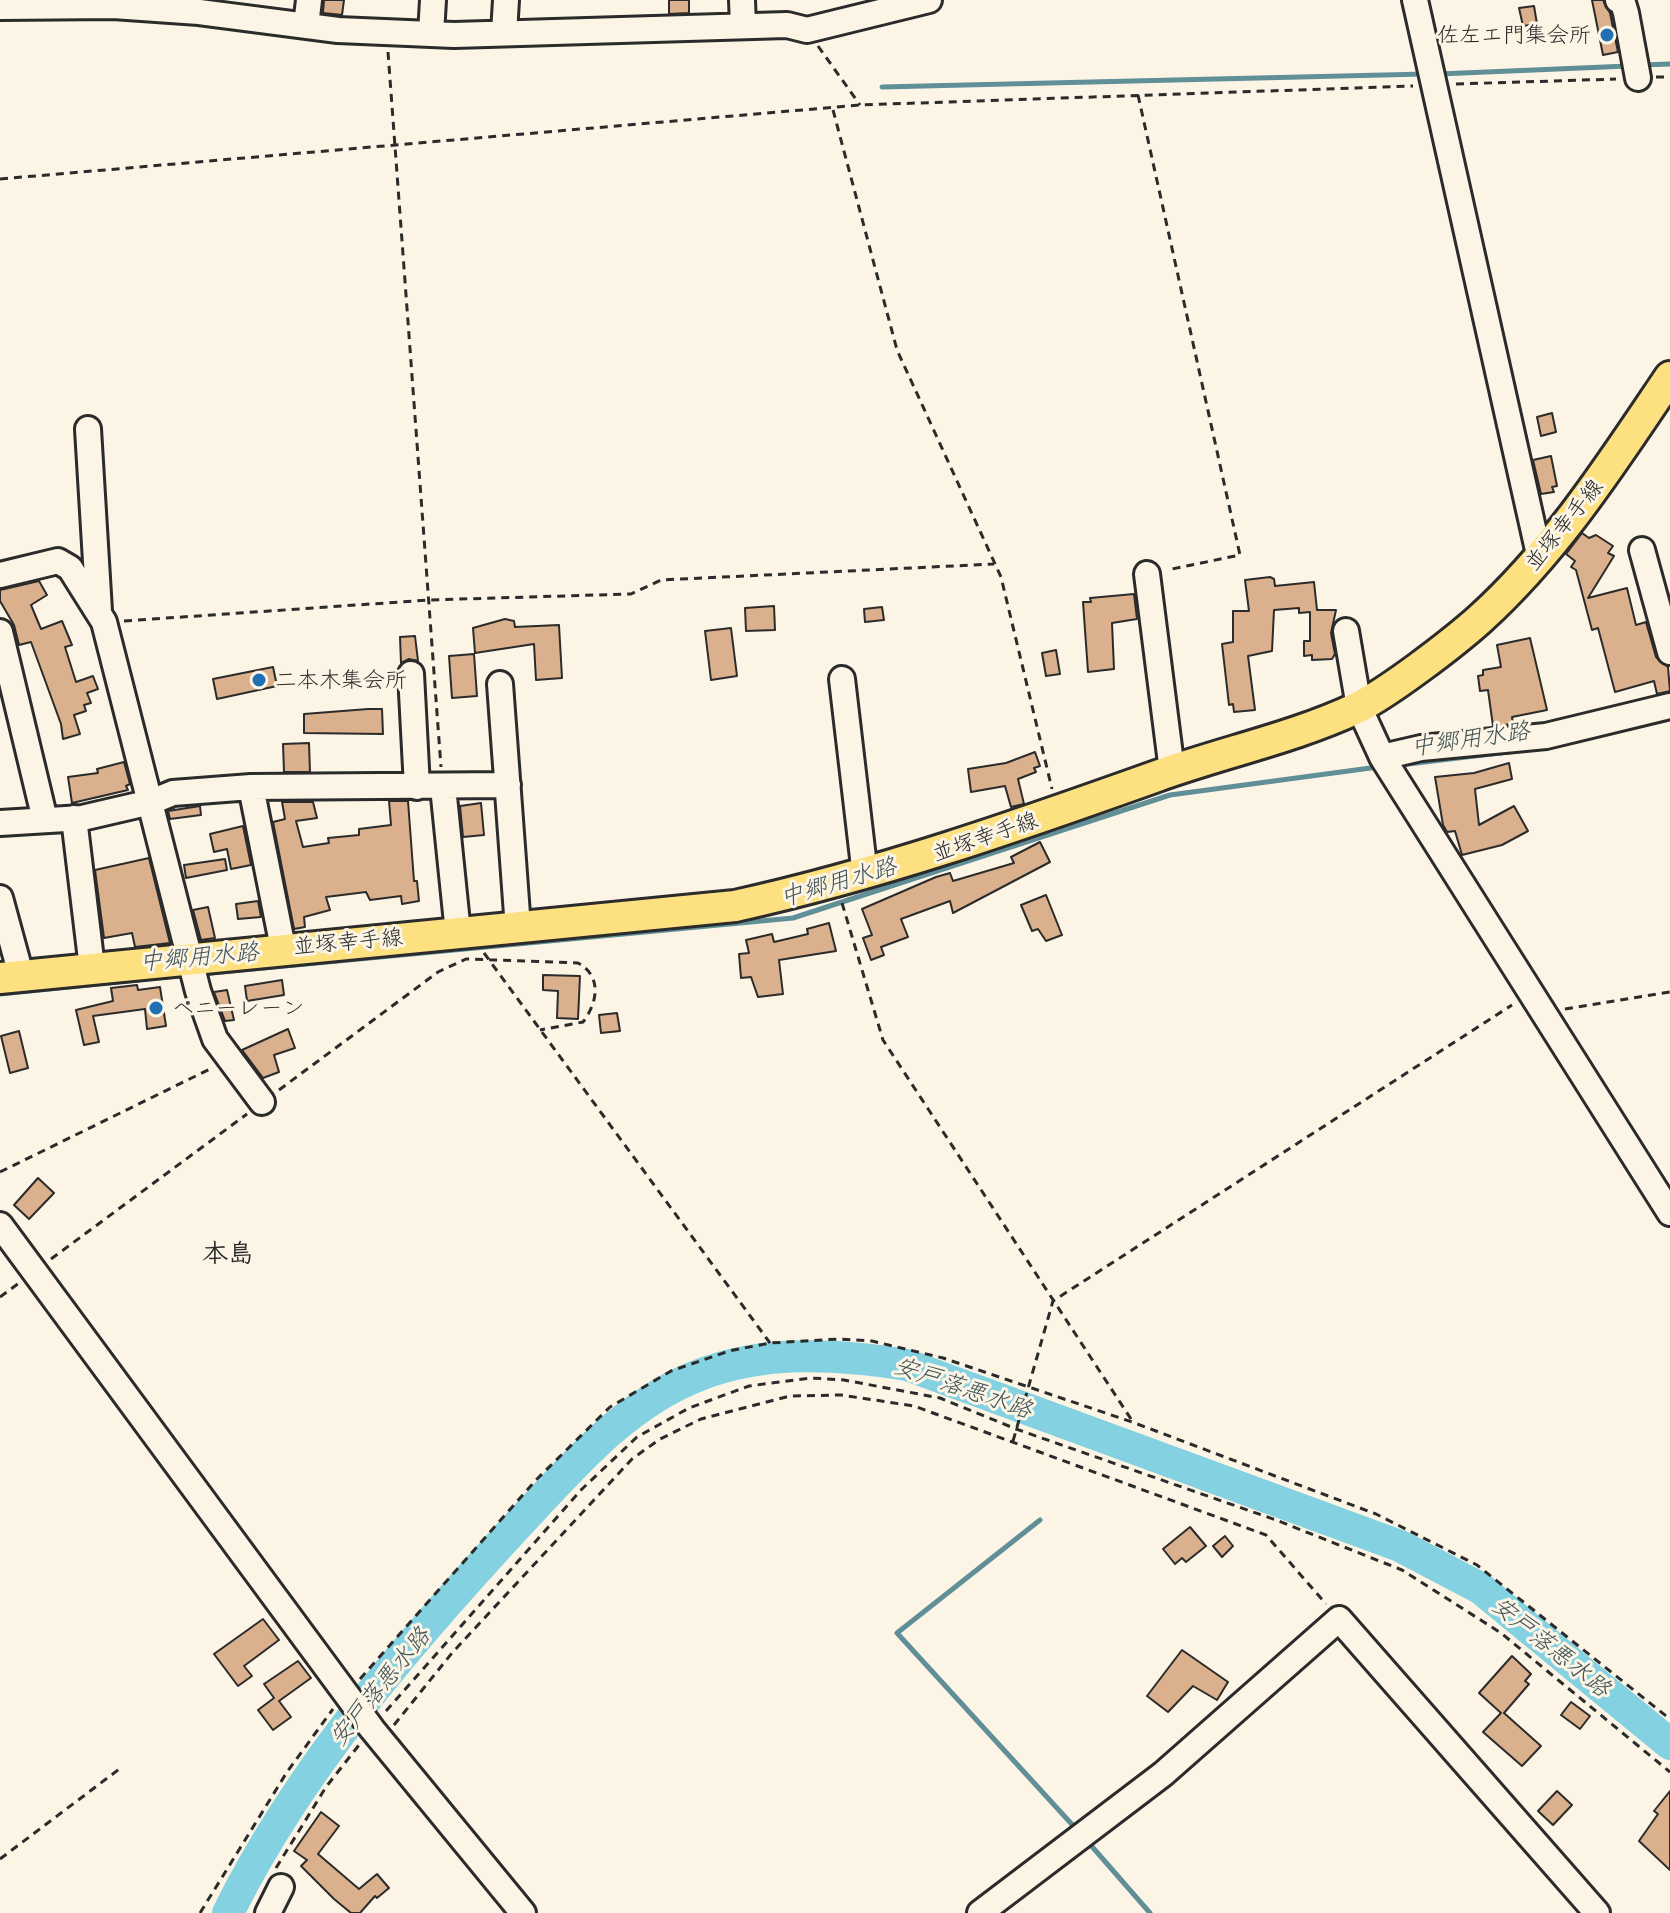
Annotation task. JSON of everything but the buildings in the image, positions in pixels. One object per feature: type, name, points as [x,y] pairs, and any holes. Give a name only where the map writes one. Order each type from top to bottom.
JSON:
[{"type":"main road","name":"並塚幸手線","points":[[10,976],[735,906],[836,884],[1259,744],[1359,707],[1479,620],[1540,559],[1585,502],[1670,377]]},
{"type":"street","points":[[306,26],[309,0]]},
{"type":"street","points":[[431,34],[433,0]]},
{"type":"street","points":[[504,33],[506,0]]},
{"type":"street","points":[[742,0],[743,26]]},
{"type":"street","points":[[0,7],[114,3],[306,26],[431,34],[787,25],[807,30],[929,0]]},
{"type":"street","points":[[1415,0],[1540,559]]},
{"type":"street","points":[[1618,0],[1626,13],[1638,78]]},
{"type":"street","points":[[88,429],[102,618],[198,991],[215,1039],[257,1106]]},
{"type":"street","points":[[1642,550],[1670,652]]},
{"type":"street","points":[[0,575],[58,561],[70,568],[102,618]]},
{"type":"street","points":[[1147,574],[1172,771]]},
{"type":"street","points":[[1346,631],[1359,707],[1382,757],[1535,1004],[1670,1213]]},
{"type":"street","points":[[0,632],[45,820]]},
{"type":"street","points":[[411,674],[417,787]]},
{"type":"street","points":[[842,679],[865,875]]},
{"type":"street","points":[[500,684],[518,928]]},
{"type":"street","points":[[1382,757],[1421,748],[1546,736],[1670,706]]},
{"type":"street","points":[[0,823],[74,818],[151,802],[173,793],[251,787],[508,785]]},
{"type":"street","points":[[251,787],[283,948]]},
{"type":"street","points":[[443,787],[458,933]]},
{"type":"street","points":[[74,818],[92,968]]},
{"type":"street","points":[[0,898],[10,976]]},
{"type":"street","points":[[198,991],[187,994],[200,1039],[257,1106]]},
{"type":"street","points":[[0,1225],[377,1735],[523,1913]]},
{"type":"street","points":[[980,1913],[1163,1774],[1339,1619],[1597,1913]]},
{"type":"street","points":[[268,1913],[276,1881]]},
{"type":"path","points":[[807,30],[860,105]]},
{"type":"path","points":[[386,33],[443,787]]},
{"type":"path","points":[[0,179],[833,110],[860,105],[1138,95],[1431,77],[1670,77]]},
{"type":"path","points":[[1138,95],[1240,555],[1147,574]]},
{"type":"path","points":[[833,110],[897,350],[994,564],[1057,812]]},
{"type":"path","points":[[102,618],[429,600],[631,594],[661,580],[994,564]]},
{"type":"path","points":[[836,884],[883,1040],[1132,1422]]},
{"type":"path","points":[[0,1297],[438,972],[466,959],[578,963],[590,969],[595,978],[594,999],[583,1022],[540,1030]]},
{"type":"path","points":[[488,959],[770,1343]]},
{"type":"path","points":[[1012,1443],[1053,1301],[1535,1004],[1670,992]]},
{"type":"path","points":[[0,1172],[219,1065]]},
{"type":"path","points":[[200,1913],[287,1772],[347,1694],[536,1480],[610,1407],[685,1365],[729,1351],[770,1343],[872,1341],[932,1355],[1132,1422],[1376,1514],[1458,1554],[1517,1595],[1670,1719]]},
{"type":"path","points":[[377,1735],[415,1675],[597,1473],[637,1437],[689,1408],[749,1386],[811,1378],[844,1380],[940,1398],[1016,1429],[1276,1520],[1402,1570],[1501,1633],[1670,1772]]},
{"type":"path","points":[[276,1881],[326,1787],[605,1485],[660,1439],[701,1419],[790,1396],[841,1395],[914,1406],[1266,1535],[1339,1619]]},
{"type":"path","points":[[0,1859],[122,1767]]},
{"type":"waterway","points":[[1642,65],[1670,64]]},
{"type":"waterway","points":[[1439,74],[1628,66]]},
{"type":"waterway","points":[[882,87],[1425,74]]},
{"type":"waterway","name":"中郷用水路","points":[[1400,765],[1533,749]]},
{"type":"waterway","name":"中郷用水路","points":[[200,974],[793,918],[1170,795],[1378,767]]},
{"type":"waterway","name":"中郷用水路","points":[[0,994],[186,975]]},
{"type":"waterway","name":"安戸落悪水路","points":[[228,1913],[287,1810],[357,1712],[433,1619],[575,1464],[620,1423],[670,1389],[722,1367],[748,1361],[801,1356],[855,1358],[907,1365],[1400,1546],[1480,1588],[1670,1744]]},
{"type":"waterway","points":[[1040,1520],[897,1633],[1078,1831]]},
{"type":"waterway","points":[[1088,1842],[1150,1913]]},
{"type":"place","name":"佐左エ門集会所","points":[[1607,35]]},
{"type":"place","name":"二本木集会所","points":[[259,680]]},
{"type":"place","name":"ペニーレーン","points":[[156,1008]]},
{"type":"district","name":"本島","points":[[228,1254]]}]
